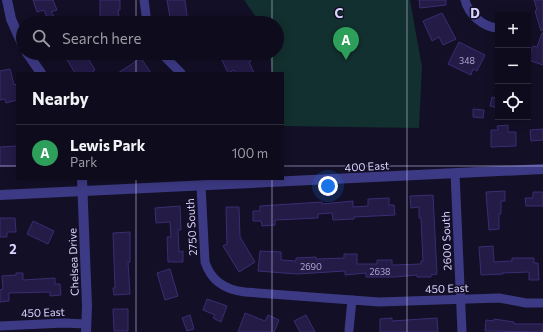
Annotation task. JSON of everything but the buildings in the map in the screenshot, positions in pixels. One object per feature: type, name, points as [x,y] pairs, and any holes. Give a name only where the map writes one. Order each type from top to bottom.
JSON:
[{"type":"street","points":[[144,0],[146,16]]},
{"type":"street","points":[[465,0],[474,16],[486,25],[495,27]]},
{"type":"street","points":[[5,4],[16,30]]},
{"type":"street","points":[[32,60],[40,72]]},
{"type":"street","points":[[168,60],[180,72]]},
{"type":"street","name":"400 East","points":[[0,196],[543,169]]},
{"type":"street","name":"2600 South","points":[[455,173],[462,332]]},
{"type":"street","name":"Chelsea Drive","points":[[82,180],[87,306],[86,328]]},
{"type":"street","name":"2750 South","points":[[201,186],[206,262],[210,273],[222,285]]},
{"type":"street","name":"450 East","points":[[222,285],[239,292],[352,300],[393,302],[499,298],[543,303]]},
{"type":"street","points":[[349,330],[352,300]]},
{"type":"street","name":"450 East","points":[[0,326],[64,323],[86,328]]},
{"type":"green space","points":[[244,0],[410,0],[422,67],[419,128],[284,126],[284,72],[272,72],[271,60],[284,60],[284,16],[255,16]]},
{"type":"place","name":"Lewis Park","points":[[346,60]]}]
